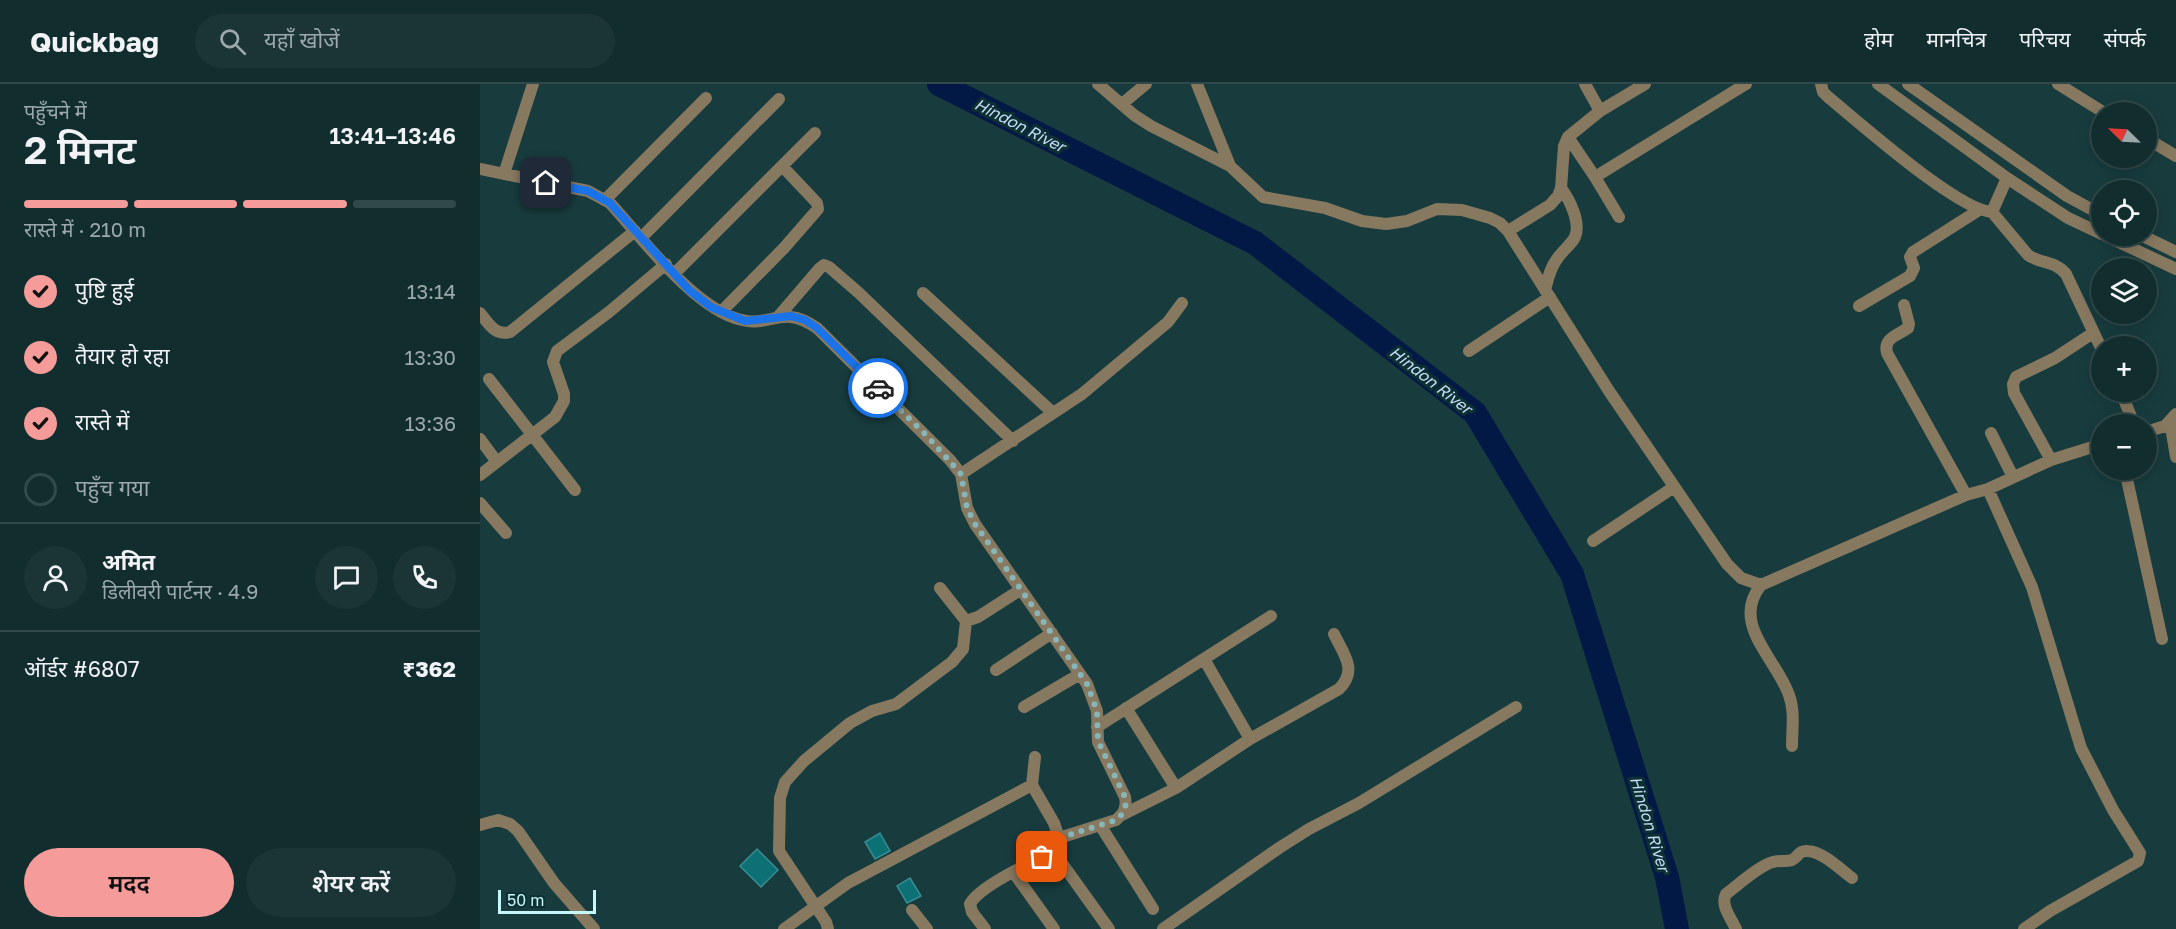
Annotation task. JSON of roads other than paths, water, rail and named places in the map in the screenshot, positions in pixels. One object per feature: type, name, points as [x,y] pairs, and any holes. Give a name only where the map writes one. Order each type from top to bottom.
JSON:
[{"type":"street","points":[[504,174],[533,84]]},
{"type":"street","points":[[1098,84],[1134,115],[1170,138],[1230,166],[1263,196],[1325,208],[1362,220],[1386,224],[1407,221],[1437,209],[1446,208],[1462,210],[1500,223],[1508,231],[1609,392],[1734,573],[1761,585]]},
{"type":"street","points":[[1122,104],[1146,84]]},
{"type":"street","points":[[1197,84],[1230,166]]},
{"type":"street","points":[[1585,84],[1600,111]]},
{"type":"street","points":[[1595,177],[1746,84]]},
{"type":"street","points":[[1821,84],[1823,92],[1828,97],[1923,173],[1986,211],[2034,260],[2061,267],[2095,336]]},
{"type":"street","points":[[1878,84],[2007,178],[2068,218],[2091,229]]},
{"type":"street","points":[[1908,84],[2067,196],[2091,209]]},
{"type":"street","points":[[2058,84],[2091,105]]},
{"type":"street","points":[[1508,231],[1550,204],[1558,196],[1568,138],[1600,111],[1641,85]]},
{"type":"street","points":[[605,200],[706,98]]},
{"type":"street","points":[[480,313],[497,332],[502,334],[510,332],[638,234],[779,99]]},
{"type":"street","points":[[480,475],[555,417],[564,401],[564,394],[553,362],[557,351],[670,269],[815,133]]},
{"type":"street","points":[[1568,138],[1619,217]]},
{"type":"street","points":[[2157,145],[2176,156]]},
{"type":"street","points":[[722,312],[818,209],[817,202],[782,166]]},
{"type":"street","points":[[480,170],[588,191],[605,200],[689,290],[711,307],[745,321],[798,317],[817,328],[928,437],[961,474],[967,508],[1020,590],[1080,674],[1093,697],[1097,711],[1098,741],[1103,756],[1125,797],[1127,806],[1122,815]]},
{"type":"street","points":[[1859,306],[1910,276],[1914,268],[1910,257],[1914,252],[1986,211],[2007,178]]},
{"type":"street","points":[[1469,351],[1547,294],[1556,259],[1574,238],[1577,231],[1566,195],[1561,188]]},
{"type":"street","points":[[2157,243],[2176,252]]},
{"type":"street","points":[[2128,246],[2176,268]]},
{"type":"street","points":[[778,317],[820,268],[824,265],[829,267],[1013,441]]},
{"type":"street","points":[[923,293],[1053,413]]},
{"type":"street","points":[[961,474],[1082,394],[1168,322],[1182,303]]},
{"type":"street","points":[[1904,304],[1908,328],[1887,341],[1885,347],[1966,495]]},
{"type":"street","points":[[2051,460],[2014,393],[2013,384],[2016,377],[2055,358],[2093,333]]},
{"type":"street","points":[[489,379],[575,489]]},
{"type":"street","points":[[2157,430],[2173,417]]},
{"type":"street","points":[[2173,417],[2176,457]]},
{"type":"street","points":[[1991,433],[2013,477]]},
{"type":"street","points":[[480,439],[497,462]]},
{"type":"street","points":[[1792,746],[1793,711],[1789,694],[1754,632],[1750,619],[1750,603],[1761,585],[1966,495],[1988,489],[2051,460],[2091,447]]},
{"type":"street","points":[[2127,480],[2162,639]]},
{"type":"street","points":[[1593,541],[1674,487]]},
{"type":"street","points":[[1988,489],[2032,587],[2081,748],[2113,810],[2140,853],[2138,861],[2050,911],[2024,929]]},
{"type":"street","points":[[480,503],[506,533]]},
{"type":"street","points":[[830,927],[779,850],[780,798],[785,782],[804,760],[850,723],[872,711],[896,704],[952,662],[963,650],[966,621],[940,588]]},
{"type":"street","points":[[966,621],[978,617],[1020,590]]},
{"type":"street","points":[[1097,727],[1271,616]]},
{"type":"street","points":[[996,670],[1052,633]]},
{"type":"street","points":[[985,929],[972,912],[970,904],[974,897],[985,889],[1058,844],[1116,820],[1176,788],[1250,739],[1339,689],[1347,681],[1350,669],[1334,634]]},
{"type":"street","points":[[1204,659],[1250,739]]},
{"type":"street","points":[[1023,707],[1080,674]]},
{"type":"street","points":[[1163,929],[1309,829],[1359,803],[1516,707]]},
{"type":"street","points":[[1126,708],[1176,788]]},
{"type":"street","points":[[1035,757],[1032,786],[1054,824],[1067,873],[1102,927]]},
{"type":"street","points":[[784,929],[848,883],[1032,786]]},
{"type":"street","points":[[480,825],[498,820],[510,824],[518,831],[554,884],[594,929]]},
{"type":"street","points":[[1100,825],[1153,909]]},
{"type":"street","points":[[1736,929],[1724,906],[1723,898],[1772,862],[1789,861],[1795,859],[1803,851],[1807,851],[1831,862],[1852,878]]},
{"type":"street","points":[[1014,873],[1054,929]]},
{"type":"street","points":[[912,910],[927,929]]},
{"type":"waterway","name":"Hindon River","points":[[939,84],[1255,243],[1475,413],[1572,574],[1667,877],[1677,929]]}]
